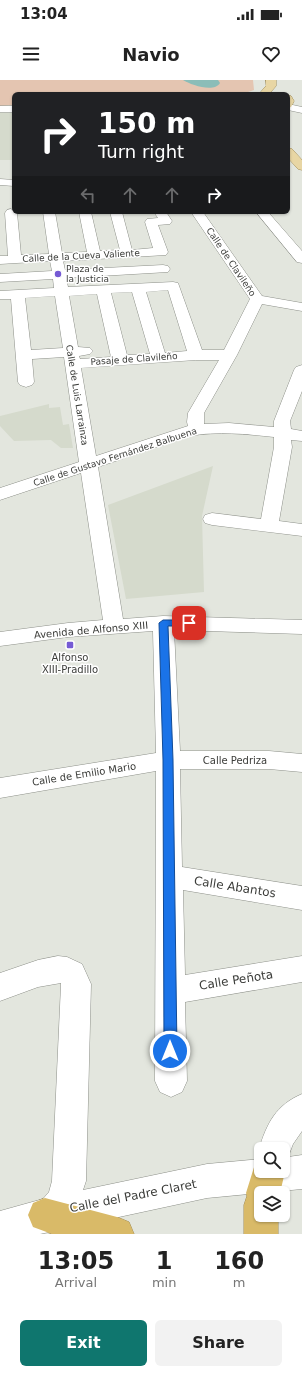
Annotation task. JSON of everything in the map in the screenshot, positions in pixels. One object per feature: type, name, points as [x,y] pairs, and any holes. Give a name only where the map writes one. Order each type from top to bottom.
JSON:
[{"type":"highway","points":[[261,1234],[267,1179]]},
{"type":"highway","points":[[49,1214],[117,1234]]},
{"type":"main road","points":[[290,153],[302,167]]},
{"type":"street","points":[[290,98],[302,100]]},
{"type":"street","points":[[290,107],[302,110]]},
{"type":"street","points":[[0,109],[12,108]]},
{"type":"street","points":[[0,182],[12,184]]},
{"type":"street","points":[[6,213],[16,259]]},
{"type":"street","name":"Calle de Luis Larrainza","points":[[49,214],[114,626]]},
{"type":"street","points":[[85,214],[94,256]]},
{"type":"street","points":[[117,214],[128,254]]},
{"type":"street","name":"Calle de la Cueva Valiente","points":[[0,260],[161,252],[151,222],[166,221],[161,214]]},
{"type":"street","name":"Calle de Clavileño","points":[[198,214],[257,300],[229,355],[196,413],[195,422],[198,429]]},
{"type":"street","points":[[264,214],[302,259]]},
{"type":"street","points":[[78,256],[85,291]]},
{"type":"street","points":[[32,259],[36,294]]},
{"type":"street","points":[[0,278],[163,269]]},
{"type":"street","points":[[0,296],[173,286],[196,355],[229,355]]},
{"type":"street","points":[[138,288],[159,358]]},
{"type":"street","points":[[103,290],[118,354]]},
{"type":"street","points":[[18,294],[26,382]]},
{"type":"street","points":[[257,300],[302,307]]},
{"type":"street","name":"Pasaje de Clavileño","points":[[23,355],[71,358],[118,354],[159,358],[196,355]]},
{"type":"street","points":[[269,525],[283,447],[282,421],[302,370]]},
{"type":"street","name":"Calle de Gustavo Fernández Balbuena","points":[[0,494],[198,429],[230,428],[302,436]]},
{"type":"street","points":[[212,519],[302,530]]},
{"type":"street","points":[[163,623],[168,760],[171,1081]]},
{"type":"street","name":"Avenida de Alfonso XIII","points":[[0,640],[68,630],[163,623],[302,627]]},
{"type":"street","name":"Calle Pedriza","points":[[168,760],[269,760],[302,764]]},
{"type":"street","name":"Calle de Emilio Mario","points":[[0,788],[168,760]]},
{"type":"street","name":"Calle Abantos","points":[[169,876],[302,898]]},
{"type":"street","points":[[0,987],[45,972],[60,969],[69,971],[75,978],[76,985],[69,1181],[62,1202],[49,1214]]},
{"type":"street","name":"Calle Peñota","points":[[170,991],[302,969]]},
{"type":"street","points":[[267,1179],[285,1127],[296,1114],[302,1110]]},
{"type":"street","name":"Calle del Padre Claret","points":[[0,1228],[49,1214],[207,1181],[267,1179],[302,1172]]},
{"type":"shaded area","points":[[0,80],[253,80],[254,90],[248,92],[12,92],[12,105],[0,106]]},
{"type":"shaded area","points":[[0,113],[12,113],[12,160],[0,160]]},
{"type":"shaded area","points":[[49,404],[49,408],[60,407],[63,425],[69,424],[73,448],[61,448],[51,440],[14,441],[0,426],[0,416]]},
{"type":"shaded area","points":[[213,466],[202,516],[204,592],[126,599],[108,505]]},
{"type":"water","points":[[183,80],[218,80],[220,83],[217,86],[208,88],[197,86]]},
{"type":"place","name":"Plaza de la Justicia","points":[[58,274]]},
{"type":"place","name":"Alfonso XIII-Pradillo","points":[[70,645]]},
{"type":"route","points":[[170,1051],[168,760],[163,623],[189,623]]}]
